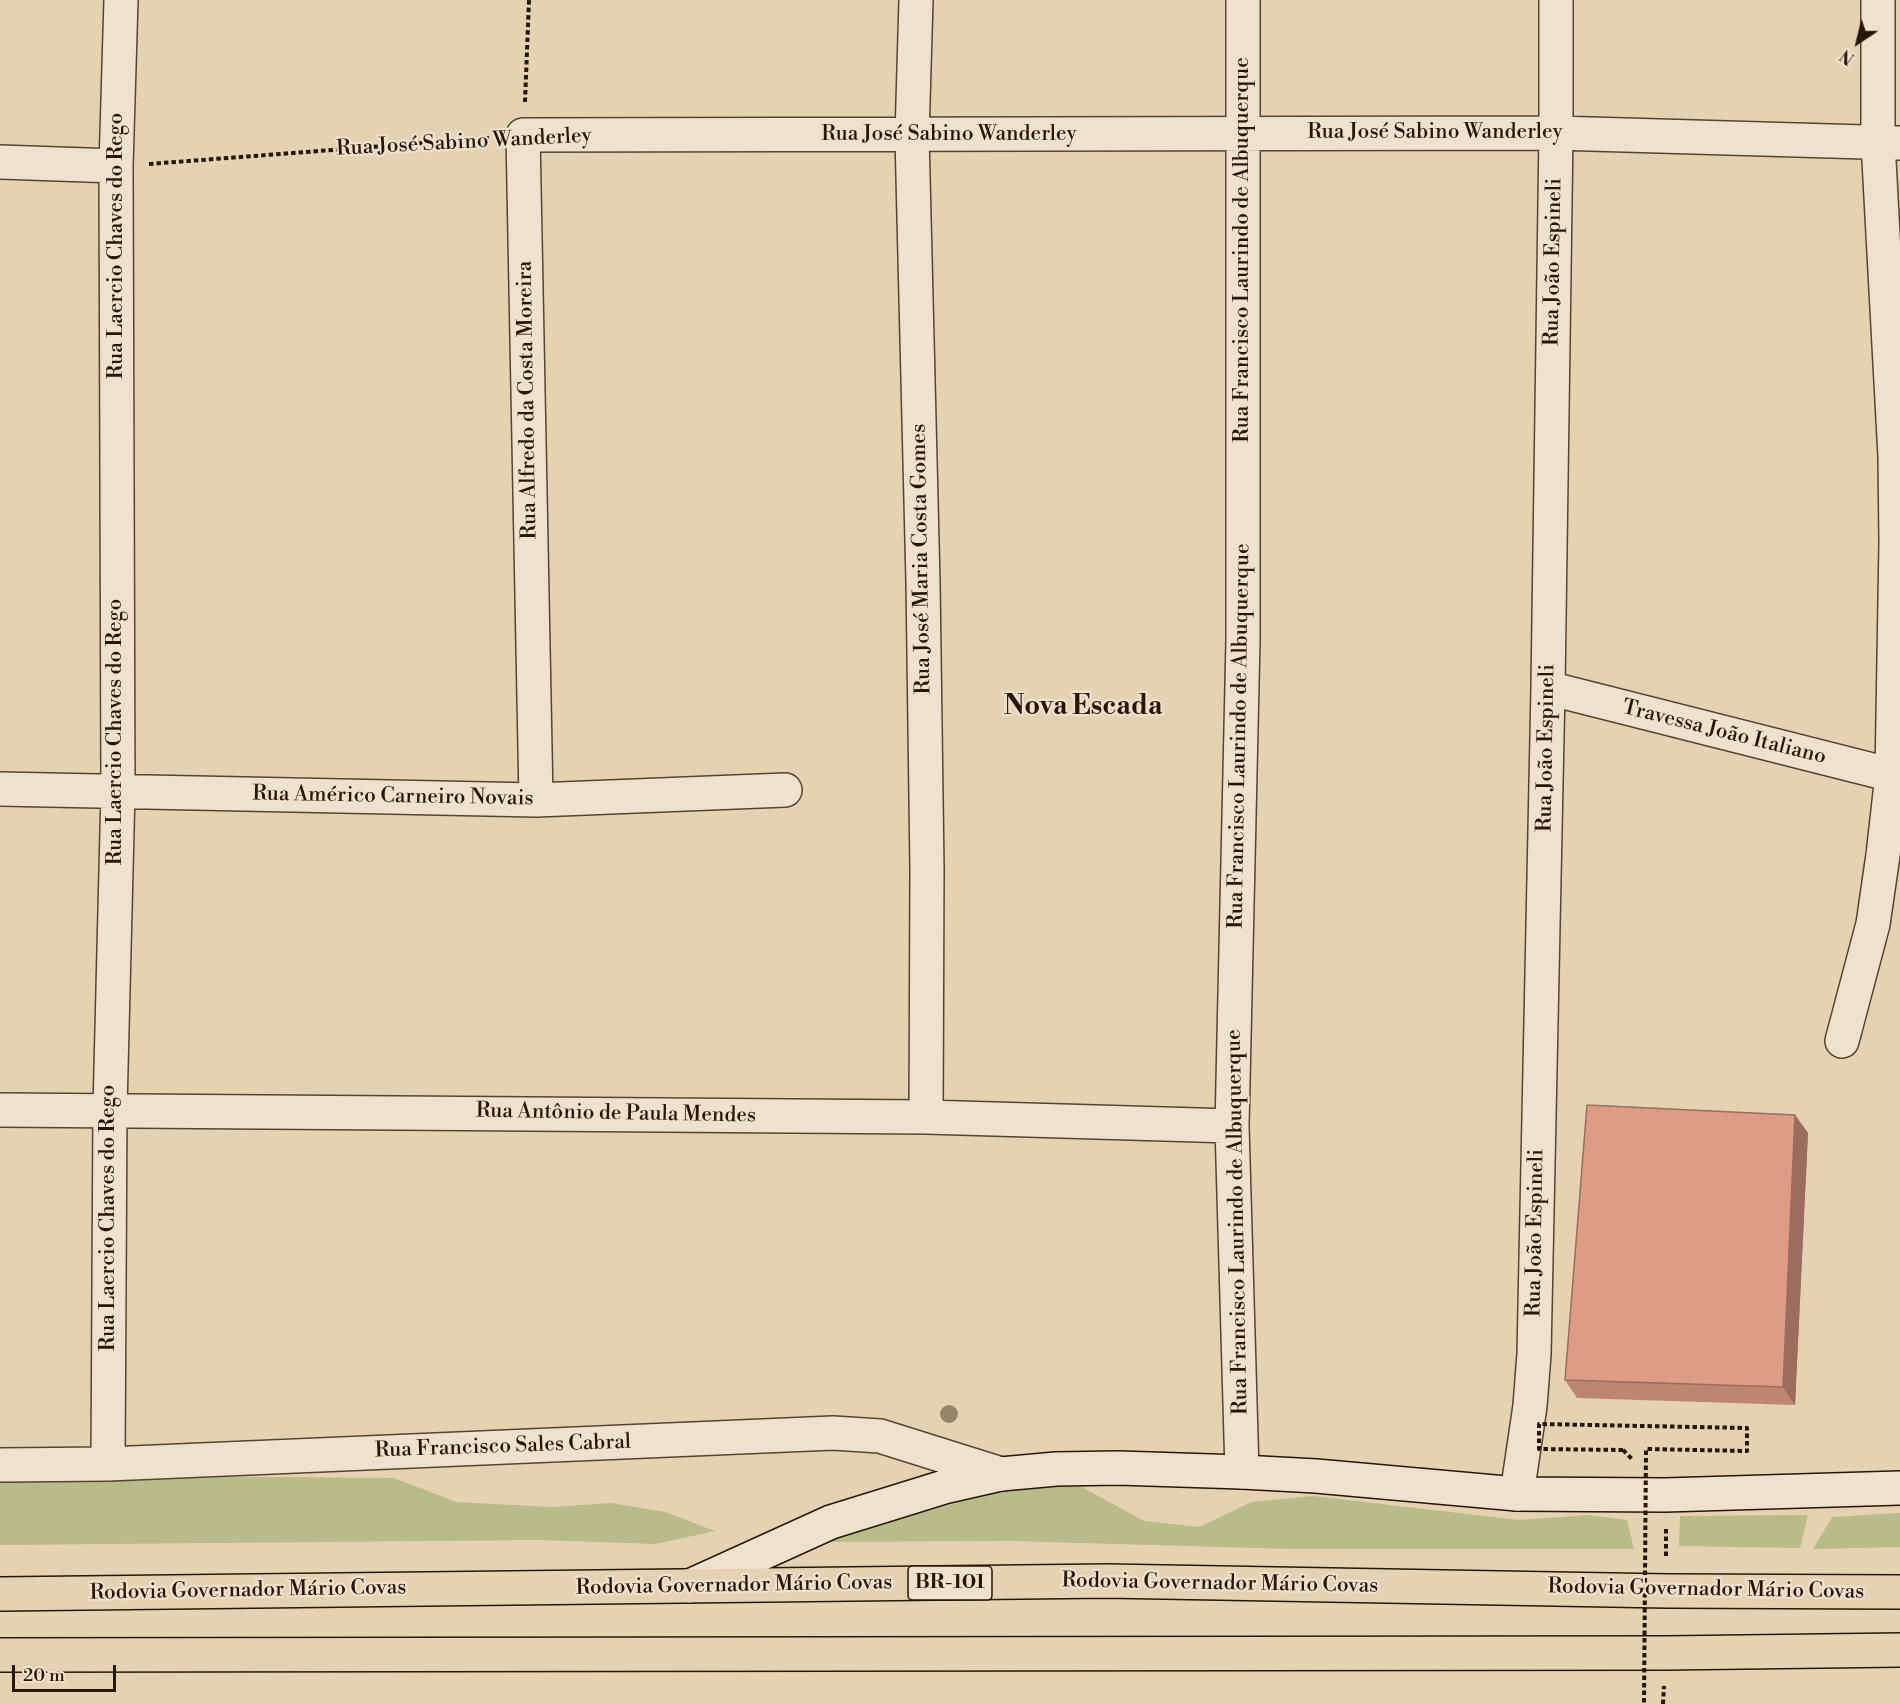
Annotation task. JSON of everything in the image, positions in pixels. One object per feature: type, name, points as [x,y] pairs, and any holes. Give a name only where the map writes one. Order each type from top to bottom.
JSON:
[{"type":"highway","name":"Rodovia Governador Mário Covas","points":[[0,1594],[1107,1581],[1667,1591],[1900,1592]]},
{"type":"highway","points":[[0,1655],[1678,1653],[1900,1650]]},
{"type":"street","name":"Rua Laercio Chaves do Rego","points":[[108,1464],[110,1109],[118,791],[116,166],[121,0]]},
{"type":"street","name":"Rua José Maria Costa Gomes","points":[[916,0],[912,136],[927,810],[926,1118]]},
{"type":"street","name":"Rua Francisco Laurindo de Albuquerque","points":[[1242,1472],[1232,1126],[1243,640],[1243,0]]},
{"type":"street","name":"Rua João Espineli","points":[[1517,1494],[1530,1406],[1534,1354],[1548,688],[1556,0]]},
{"type":"street","points":[[1842,1041],[1873,924],[1896,776],[1896,542],[1889,142],[1878,0]]},
{"type":"street","name":"Rua José Sabino Wanderley","points":[[523,135],[912,136],[1242,132],[1556,132],[1889,142]]},
{"type":"street","name":"Rua Alfredo da Costa Moreira","points":[[523,135],[536,800]]},
{"type":"street","points":[[0,162],[116,166]]},
{"type":"street","name":"Travessa João Italiano","points":[[1548,688],[1896,776]]},
{"type":"street","name":"Rua Américo Carneiro Novais","points":[[0,789],[536,800],[785,790]]},
{"type":"street","name":"Rua Antônio de Paula Mendes","points":[[0,1110],[110,1109],[926,1118],[1232,1126]]},
{"type":"street","name":"Rua Francisco Sales Cabral","points":[[0,1465],[108,1464],[833,1433],[880,1437],[1001,1474]]},
{"type":"street","points":[[690,1586],[831,1522],[944,1487],[1001,1474],[1056,1469],[1118,1468],[1316,1476],[1517,1494],[1665,1495],[1900,1488]]},
{"type":"path","points":[[523,135],[529,0]]},
{"type":"path","name":"Rua José Sabino Wanderley","points":[[116,166],[523,135]]},
{"type":"path","points":[[1623,1450],[1539,1449],[1539,1424],[1748,1428],[1747,1451],[1646,1449],[1644,1704]]},
{"type":"green space","points":[[147,1476],[394,1478],[456,1502],[551,1507],[611,1503],[665,1512],[715,1531],[656,1544],[540,1540],[0,1545],[0,1479]]},
{"type":"green space","points":[[1016,1486],[1082,1487],[1144,1521],[1199,1527],[1252,1502],[1313,1496],[1519,1520],[1588,1515],[1627,1520],[1634,1549],[1293,1549],[1010,1541],[817,1542]]},
{"type":"green space","points":[[1900,1513],[1900,1547],[1813,1549],[1832,1517]]},
{"type":"green space","points":[[1808,1515],[1800,1548],[1679,1546],[1680,1516]]},
{"type":"building","points":[[1587,1105],[1795,1115],[1783,1387],[1565,1380]]},
{"type":"district","name":"Nova Escada","points":[[1083,708]]}]
